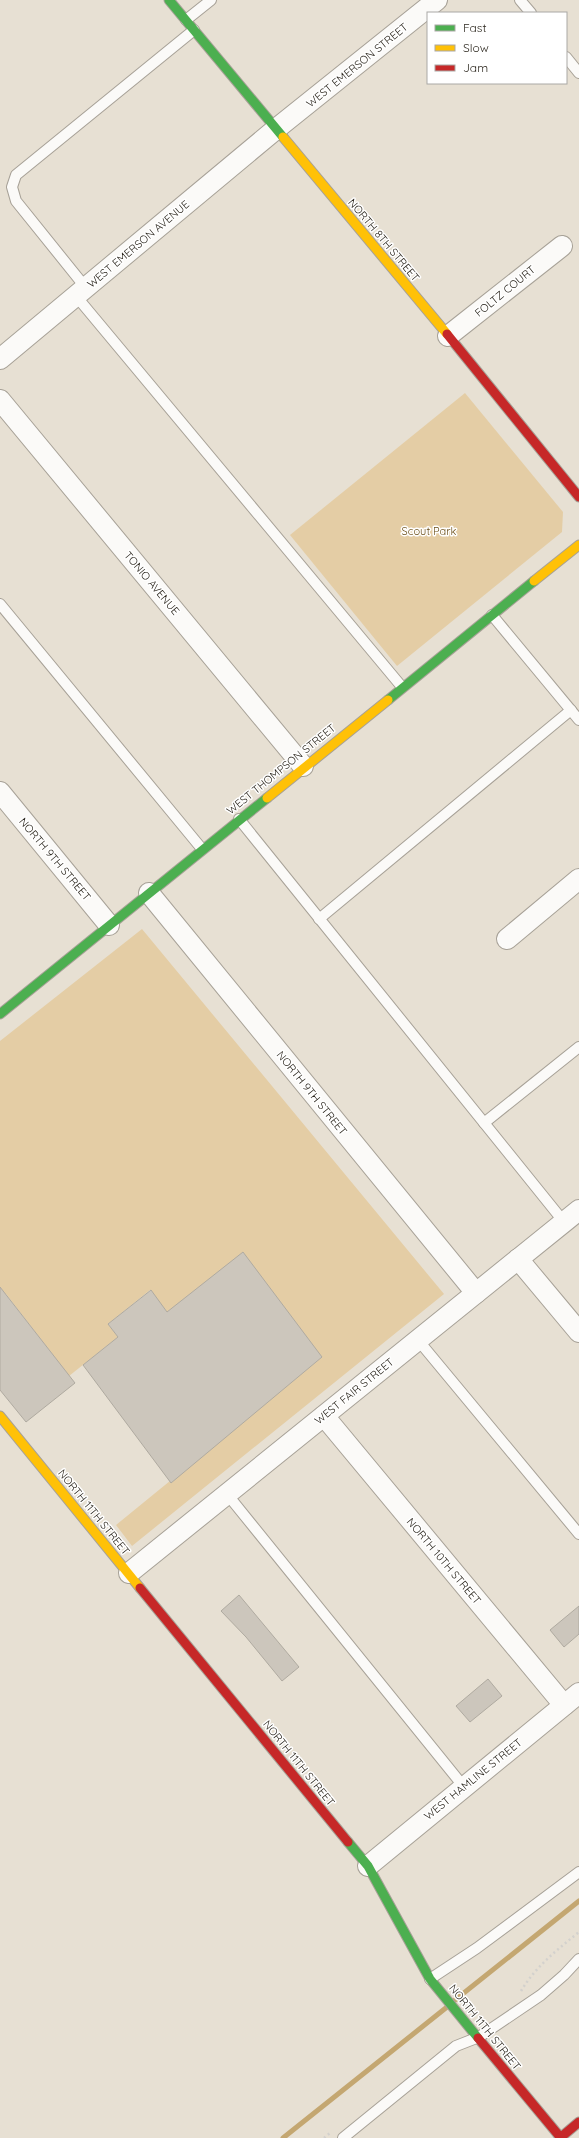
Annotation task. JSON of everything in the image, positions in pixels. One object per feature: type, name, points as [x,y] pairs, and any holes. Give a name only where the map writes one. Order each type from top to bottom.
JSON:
[{"type":"street","name":"NORTH 8TH STREET","points":[[169,0],[448,336],[579,497]]},
{"type":"street","name":"WEST EMERSON STREET","points":[[276,129],[437,0]]},
{"type":"street","name":"WEST EMERSON AVENUE","points":[[0,359],[276,129]]},
{"type":"street","name":"FOLTZ COURT","points":[[448,336],[562,246]]},
{"type":"street","name":"TONIO AVENUE","points":[[0,400],[303,766]]},
{"type":"street","name":"WEST THOMPSON STREET","points":[[0,1014],[149,894],[303,766],[579,545]]},
{"type":"street","name":"NORTH 9TH STREET","points":[[0,792],[109,925]]},
{"type":"street","points":[[507,939],[579,879]]},
{"type":"street","name":"NORTH 9TH STREET","points":[[149,894],[476,1293]]},
{"type":"street","name":"WEST FAIR STREET","points":[[129,1573],[571,1216]]},
{"type":"street","points":[[518,1258],[579,1332]]},
{"type":"street","name":"NORTH 11TH STREET","points":[[0,1416],[368,1866],[430,1979],[479,2037],[560,2138]]},
{"type":"street","name":"NORTH 10TH STREET","points":[[324,1416],[571,1699]]},
{"type":"street","name":"WEST HAMLINE STREET","points":[[368,1866],[571,1699]]},
{"type":"street","points":[[560,2138],[579,2122]]},
{"type":"lane","points":[[186,20],[211,0]]},
{"type":"lane","points":[[520,0],[530,12]]},
{"type":"lane","points":[[194,30],[16,174],[12,187],[16,201],[81,292],[402,687]]},
{"type":"lane","points":[[567,58],[579,73]]},
{"type":"lane","points":[[0,604],[202,850]]},
{"type":"lane","points":[[492,615],[579,720]]},
{"type":"lane","points":[[319,918],[571,710]]},
{"type":"lane","points":[[239,819],[484,1123],[571,1216]]},
{"type":"lane","points":[[484,1123],[579,1047]]},
{"type":"lane","points":[[418,1340],[579,1534]]},
{"type":"lane","points":[[227,1494],[464,1787]]},
{"type":"lane","points":[[430,1979],[477,1948],[579,1872]]},
{"type":"lane","points":[[343,2138],[456,2046],[479,2037],[516,2010],[541,1995],[579,1959]]},
{"type":"path","points":[[516,2010],[520,1993],[531,1976],[546,1959],[579,1932]]},
{"type":"green space","name":"Scout Park","points":[[465,393],[563,512],[562,532],[397,666],[290,535]]},
{"type":"green space","points":[[142,929],[444,1294],[132,1546],[116,1525],[322,1357],[167,1312],[150,1290],[108,1324],[118,1337],[69,1376],[6,1294],[0,1298],[0,1041]]},
{"type":"building","points":[[243,1252],[322,1357],[171,1483],[83,1365],[118,1337],[108,1324],[151,1290],[167,1312]]},
{"type":"building","points":[[0,1287],[75,1383],[26,1422],[0,1390]]},
{"type":"building","points":[[239,1595],[299,1667],[282,1681],[246,1637],[221,1611]]},
{"type":"building","points":[[579,1606],[579,1634],[564,1647],[550,1630]]},
{"type":"building","points":[[488,1679],[502,1696],[470,1722],[456,1706]]},
{"type":"waterway","points":[[455,2000],[579,1901]]},
{"type":"waterway","points":[[283,2138],[447,2007]]},
{"type":"traffic: fast","points":[[169,0],[283,137]]},
{"type":"traffic: fast","points":[[388,700],[534,581]]},
{"type":"traffic: fast","points":[[0,1014],[267,798]]},
{"type":"traffic: fast","points":[[348,1842],[368,1866],[430,1979],[478,2038]]},
{"type":"traffic: slow","points":[[283,137],[447,334]]},
{"type":"traffic: slow","points":[[534,581],[579,545]]},
{"type":"traffic: slow","points":[[267,798],[388,700]]},
{"type":"traffic: slow","points":[[0,1416],[140,1588]]},
{"type":"traffic: jam","points":[[447,334],[579,497]]},
{"type":"traffic: jam","points":[[140,1588],[348,1842]]},
{"type":"traffic: jam","points":[[478,2038],[561,2138]]},
{"type":"traffic: jam","points":[[560,2138],[579,2122]]}]
